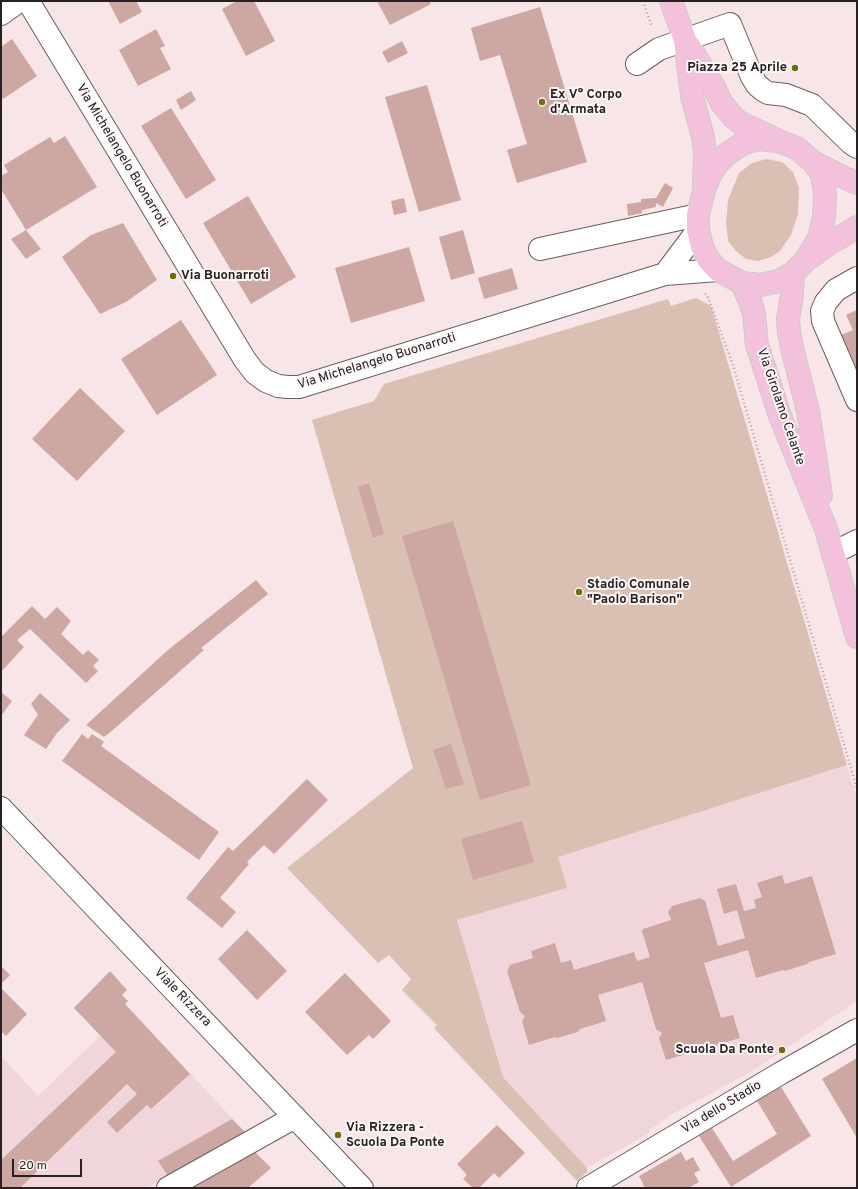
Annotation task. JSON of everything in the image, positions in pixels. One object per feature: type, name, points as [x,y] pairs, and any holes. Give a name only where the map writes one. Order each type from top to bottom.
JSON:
[{"type":"main road","points":[[671,1],[685,40],[714,87],[721,102],[732,117],[778,141],[797,148],[813,162],[822,174],[825,195],[824,217],[819,238],[799,267]]},
{"type":"main road","points":[[685,40],[692,96],[700,124],[705,153],[704,190],[698,223],[702,246],[708,260],[718,270],[742,283],[761,285],[779,281],[827,245],[857,227]]},
{"type":"main road","points":[[704,190],[711,173],[718,163],[732,150],[742,144],[758,139],[778,141]]},
{"type":"main road","points":[[813,162],[857,183]]},
{"type":"main road","name":"Via Girolamo Celante","points":[[799,267],[788,319],[789,332],[808,411],[826,529]]},
{"type":"main road","name":"Via Girolamo Celante","points":[[742,283],[751,304],[759,351],[780,416],[826,529],[857,637]]},
{"type":"street","points":[[1,14],[19,1]]},
{"type":"street","name":"Via Michelangelo Buonarroti","points":[[28,1],[245,360],[255,373],[278,386],[288,388],[300,387],[665,274],[718,270]]},
{"type":"street","points":[[637,64],[659,49],[730,24],[752,77],[757,85],[768,93],[786,95],[812,105],[857,147]]},
{"type":"street","points":[[665,274],[698,223]]},
{"type":"street","points":[[540,249],[698,223]]},
{"type":"street","points":[[857,278],[836,290],[826,302],[822,311],[823,321],[857,400]]},
{"type":"street","points":[[833,553],[857,541]]},
{"type":"street","name":"Viale Rizzera","points":[[1,808],[362,1188]]},
{"type":"street","name":"Via dello Stadio","points":[[588,1188],[781,1073],[857,1030]]},
{"type":"street","points":[[168,1188],[295,1117]]},
{"type":"path","points":[[643,1],[659,49]]},
{"type":"path","points":[[703,292],[707,295],[733,365],[857,789]]},
{"type":"shaded area","points":[[766,159],[782,162],[793,172],[799,188],[798,214],[791,235],[780,251],[771,257],[758,261],[746,259],[736,251],[728,241],[726,223],[728,200],[739,173],[752,163]]},
{"type":"shaded area","name":"Stadio Comunale \"Paolo Barison\"","points":[[696,298],[711,306],[847,765],[558,857],[567,888],[457,920],[503,1077],[587,1168],[587,1172],[577,1181],[434,1028],[437,1025],[402,990],[411,979],[389,955],[378,963],[287,868],[413,768],[312,420],[374,401],[384,384],[668,299],[671,306]]},
{"type":"shaded area","points":[[847,765],[857,799],[857,1001],[752,1071],[671,1115],[650,1130],[650,1132],[646,1135],[587,1168],[503,1077],[457,920],[567,888],[557,857]]},
{"type":"shaded area","points":[[125,1004],[246,1133],[147,1188],[1,1188],[1,1056],[38,1096],[101,1035]]},
{"type":"building","points":[[108,1],[136,1],[142,12],[120,24]]},
{"type":"building","points":[[237,1],[254,1],[275,41],[246,56],[222,9]]},
{"type":"building","points":[[377,1],[429,1],[431,4],[390,25]]},
{"type":"building","name":"Ex V° Corpo d'Armata","points":[[540,7],[587,162],[517,183],[507,150],[527,144],[500,55],[480,61],[471,28]]},
{"type":"building","points":[[156,29],[165,46],[160,48],[171,69],[138,86],[119,50]]},
{"type":"building","points":[[12,39],[37,76],[3,99],[1,95],[1,47]]},
{"type":"building","points":[[402,41],[408,53],[388,63],[382,52]]},
{"type":"building","points":[[427,85],[461,200],[419,212],[385,97]]},
{"type":"building","points":[[191,91],[196,100],[181,110],[176,100]]},
{"type":"building","points":[[171,108],[216,180],[186,199],[141,126]]},
{"type":"building","points":[[65,136],[97,187],[26,230],[1,189],[1,176],[8,172],[4,165],[50,137],[54,143]]},
{"type":"building","points":[[665,183],[673,188],[663,207],[656,203],[656,207],[642,210],[642,213],[628,216],[627,204],[641,202],[641,199],[656,198]]},
{"type":"building","points":[[248,196],[296,277],[251,304],[203,223]]},
{"type":"building","points":[[404,198],[407,212],[394,215],[391,201]]},
{"type":"building","points":[[123,223],[157,280],[126,302],[100,314],[62,257],[91,235]]},
{"type":"building","points":[[26,230],[41,249],[26,259],[11,239]]},
{"type":"building","points":[[463,230],[475,273],[451,280],[439,237]]},
{"type":"building","points":[[409,247],[425,301],[351,323],[335,268]]},
{"type":"building","points":[[512,268],[518,289],[484,299],[478,278]]},
{"type":"building","points":[[857,310],[857,368],[855,369],[841,335],[853,330],[846,315]]},
{"type":"building","points":[[181,320],[217,375],[157,415],[121,359]]},
{"type":"building","points":[[80,388],[125,431],[77,481],[32,439]]},
{"type":"building","points":[[369,483],[384,534],[373,538],[358,487]]},
{"type":"building","points":[[453,521],[531,785],[480,800],[402,536]]},
{"type":"building","points":[[256,580],[268,594],[201,648],[204,650],[114,729],[104,737],[86,725],[168,650]]},
{"type":"building","points":[[32,606],[45,619],[57,607],[71,621],[61,634],[83,655],[88,650],[99,660],[93,666],[98,671],[86,683],[30,629],[17,640],[24,647],[1,672],[1,637]]},
{"type":"building","points":[[1,692],[12,701],[1,716]]},
{"type":"building","points":[[40,693],[70,720],[57,733],[46,749],[24,735],[38,715],[31,704]]},
{"type":"building","points":[[82,734],[88,739],[92,734],[104,742],[101,746],[219,832],[199,860],[62,761]]},
{"type":"building","points":[[451,744],[464,784],[446,789],[433,750]]},
{"type":"building","points":[[307,779],[328,800],[274,854],[264,845],[247,862],[249,864],[220,898],[236,912],[222,928],[186,898],[228,847],[233,851]]},
{"type":"building","points":[[522,821],[534,862],[473,880],[461,839]]},
{"type":"building","points":[[782,875],[785,884],[812,876],[836,954],[785,971],[783,970],[756,978],[748,950],[704,963],[721,1018],[733,1015],[740,1038],[666,1060],[659,1038],[662,1033],[656,1029],[642,982],[598,995],[606,1021],[580,1029],[578,1032],[529,1045],[522,1021],[525,1016],[520,1012],[507,971],[510,965],[533,958],[531,951],[555,943],[561,963],[571,960],[574,970],[634,952],[637,961],[650,957],[642,931],[643,929],[671,920],[668,912],[672,906],[700,898],[705,901],[718,946],[745,938],[737,910],[724,914],[717,889],[736,884],[744,911],[756,908],[754,900],[762,897],[757,883]]},
{"type":"building","points":[[247,930],[287,971],[257,1000],[218,959]]},
{"type":"building","points":[[1,966],[10,975],[1,984]]},
{"type":"building","points":[[110,971],[127,990],[122,995],[128,1001],[125,1004],[190,1074],[151,1109],[147,1105],[117,1133],[107,1122],[137,1094],[127,1084],[20,1188],[1,1188],[1,1160],[116,1052],[74,1008]]},
{"type":"building","points":[[345,973],[391,1021],[373,1039],[369,1035],[347,1055],[305,1012]]},
{"type":"building","points":[[1,988],[27,1014],[6,1036],[1,1031]]},
{"type":"building","points":[[857,1058],[857,1138],[822,1079]]},
{"type":"building","points":[[781,1087],[811,1136],[731,1187],[699,1136],[712,1128],[733,1161],[777,1134],[757,1101]]},
{"type":"building","points":[[232,1119],[246,1133],[168,1176],[158,1161]]},
{"type":"building","points":[[497,1125],[525,1153],[499,1178],[494,1173],[479,1188],[473,1188],[463,1179],[467,1175],[457,1164]]},
{"type":"building","points":[[254,1151],[271,1168],[248,1188],[188,1188]]},
{"type":"building","points":[[681,1152],[686,1161],[693,1157],[700,1170],[694,1173],[699,1182],[689,1188],[645,1188],[639,1176]]},
{"type":"place","name":"Piazza 25 Aprile","points":[[795,68]]},
{"type":"place","name":"Ex V° Corpo d'Armata","points":[[542,102]]},
{"type":"place","name":"Via Buonarroti","points":[[173,276]]},
{"type":"place","name":"Stadio Comunale \"Paolo Barison\"","points":[[579,592]]},
{"type":"place","name":"Scuola Da Ponte","points":[[782,1050]]},
{"type":"place","name":"Via Rizzera - Scuola Da Ponte","points":[[338,1135]]}]
